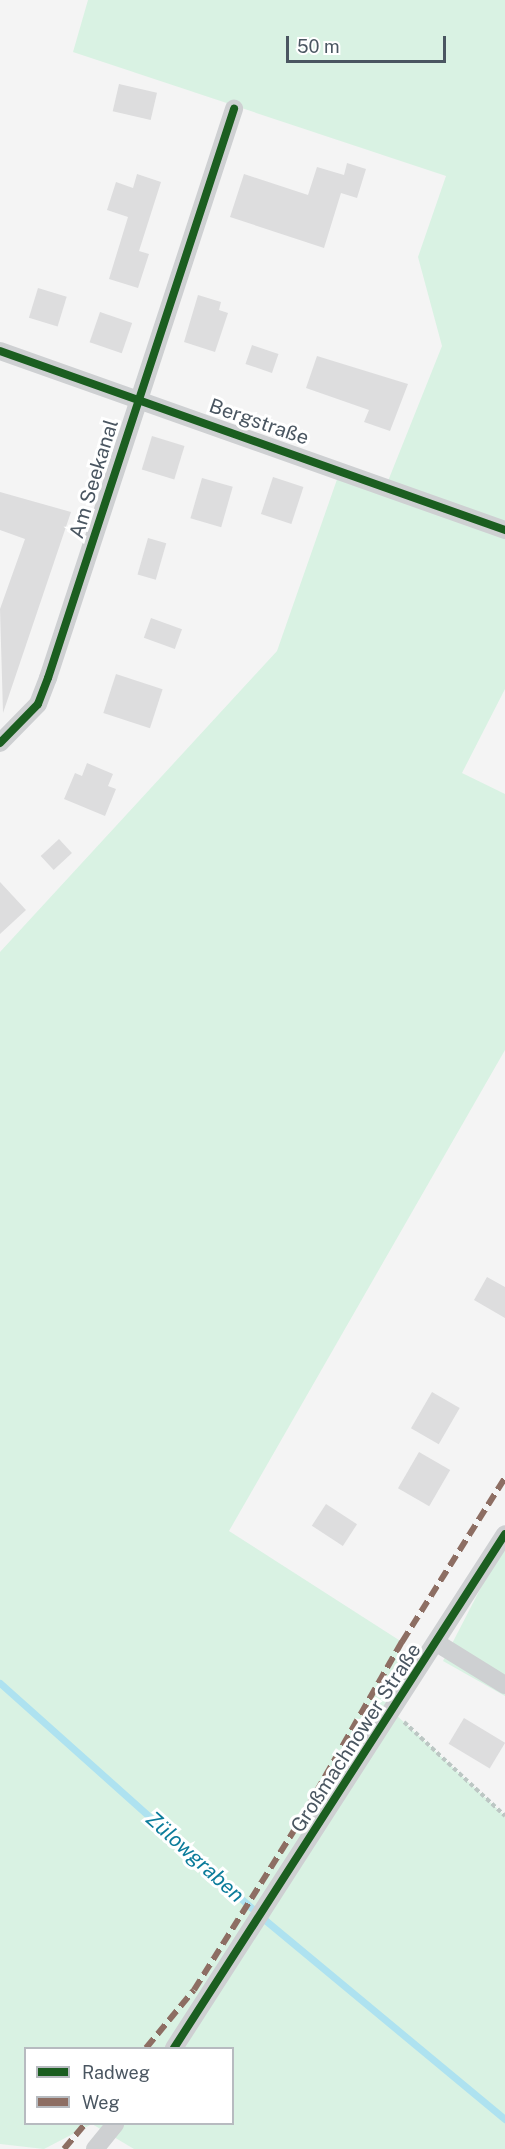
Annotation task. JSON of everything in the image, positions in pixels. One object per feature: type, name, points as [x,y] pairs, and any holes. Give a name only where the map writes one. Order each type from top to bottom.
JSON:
[{"type":"street","name":"Am Seekanal","points":[[0,743],[38,704],[137,397],[234,109]]},
{"type":"street","name":"Bergstraße","points":[[0,351],[137,397],[505,530]]},
{"type":"street","name":"Großmachnower Straße","points":[[175,2047],[394,1713],[505,1534]]},
{"type":"street","points":[[437,1643],[505,1685]]},
{"type":"street","points":[[95,2149],[114,2125]]},
{"type":"path","points":[[394,1713],[505,1816]]},
{"type":"green space","points":[[88,0],[505,0],[505,689],[462,773],[505,794],[505,1050],[229,1531],[402,1642],[394,1713],[505,1816],[505,2149],[134,2149],[94,2125],[234,2125],[234,2047],[24,2047],[24,2125],[90,2125],[44,2149],[0,2144],[0,952],[277,651],[341,468],[386,486],[442,346],[418,257],[446,176],[73,52]]},
{"type":"green space","points":[[505,1541],[505,1696],[443,1661]]},
{"type":"building","points":[[119,84],[157,93],[151,120],[113,111]]},
{"type":"building","points":[[347,163],[366,169],[357,198],[341,193],[324,248],[230,217],[244,174],[308,195],[317,167],[344,175]]},
{"type":"building","points":[[137,174],[161,182],[139,251],[149,254],[138,288],[109,279],[128,217],[107,210],[116,182],[133,188]]},
{"type":"building","points":[[38,288],[67,297],[58,326],[29,318]]},
{"type":"building","points":[[198,295],[221,302],[219,310],[228,313],[215,352],[184,342]]},
{"type":"building","points":[[100,312],[132,323],[122,353],[90,342]]},
{"type":"building","points":[[252,345],[278,354],[272,373],[245,364]]},
{"type":"building","points":[[317,356],[408,384],[390,431],[364,422],[369,410],[306,388]]},
{"type":"building","points":[[152,436],[185,446],[174,479],[142,469]]},
{"type":"building","points":[[273,477],[303,487],[291,524],[261,514]]},
{"type":"building","points":[[202,478],[233,487],[221,527],[190,518]]},
{"type":"building","points":[[0,492],[71,512],[3,713],[0,609],[25,539],[0,530]]},
{"type":"building","points":[[148,538],[166,543],[156,580],[138,575]]},
{"type":"building","points":[[151,618],[182,629],[175,649],[144,638]]},
{"type":"building","points":[[116,674],[163,689],[150,728],[103,713]]},
{"type":"building","points":[[87,763],[113,774],[108,786],[116,789],[105,816],[64,799],[75,773],[82,776]]},
{"type":"building","points":[[59,839],[72,853],[54,870],[41,856]]},
{"type":"building","points":[[0,882],[26,910],[0,934]]},
{"type":"building","points":[[487,1277],[505,1287],[505,1318],[474,1300]]},
{"type":"building","points":[[432,1392],[460,1408],[439,1444],[411,1428]]},
{"type":"building","points":[[419,1452],[450,1470],[429,1506],[398,1488]]},
{"type":"building","points":[[326,1504],[357,1524],[343,1546],[312,1526]]},
{"type":"building","points":[[464,1718],[505,1743],[490,1768],[449,1744]]},
{"type":"waterway","name":"Zülowgraben","points":[[0,1683],[265,1920],[505,2119]]},
{"type":"marked path","points":[[147,2047],[194,1990],[298,1824],[402,1642],[505,1478]]},
{"type":"marked path","points":[[64,2149],[84,2125]]},
{"type":"cycle path","points":[[0,743],[38,704],[48,678],[234,109]]},
{"type":"cycle path","points":[[0,351],[505,530]]},
{"type":"cycle path","points":[[175,2047],[505,1534]]}]
